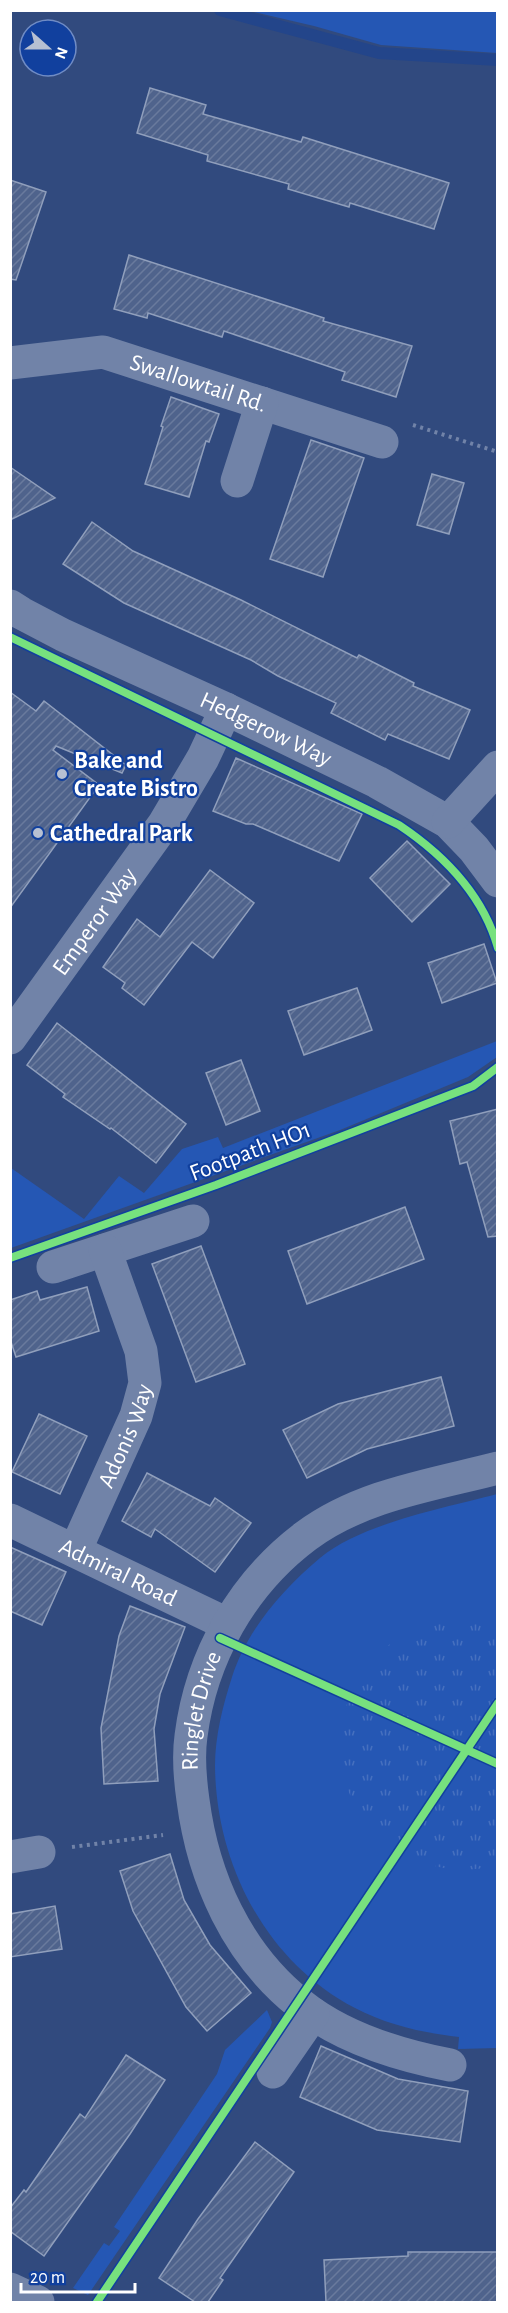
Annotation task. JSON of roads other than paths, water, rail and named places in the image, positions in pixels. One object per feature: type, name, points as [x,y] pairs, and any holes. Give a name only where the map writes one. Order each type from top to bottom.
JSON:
[{"type":"street","name":"Swallowtail Rd.","points":[[10,363],[103,352],[382,442]]},
{"type":"street","points":[[237,481],[262,403]]},
{"type":"street","name":"Hedgerow Way","points":[[10,606],[63,635],[226,709],[376,782],[448,822],[474,849],[498,881]]},
{"type":"street","name":"Emperor Way","points":[[10,1038],[164,824],[203,758],[226,709]]},
{"type":"street","points":[[448,822],[498,767]]},
{"type":"street","points":[[53,1267],[193,1221]]},
{"type":"street","name":"Adonis Way","points":[[75,1551],[136,1416],[145,1383],[141,1351],[105,1250]]},
{"type":"street","name":"Ringlet Drive","points":[[450,2065],[415,2058],[383,2048],[313,2014],[298,2003],[267,1972],[242,1941],[220,1899],[207,1866],[197,1830],[190,1778],[190,1737],[206,1674],[227,1624],[239,1605],[266,1572],[304,1537],[328,1521],[375,1500],[498,1468]]},
{"type":"street","name":"Admiral Road","points":[[10,1520],[227,1624]]},
{"type":"street","points":[[273,2072],[313,2014]]},
{"type":"street","points":[[10,2289],[38,2302]]},
{"type":"waterway","points":[[220,10],[379,53],[498,60]]},
{"type":"place","name":"Bake and Create Bistro","points":[[62,774]]},
{"type":"place","name":"Cathedral Park","points":[[38,833]]}]
